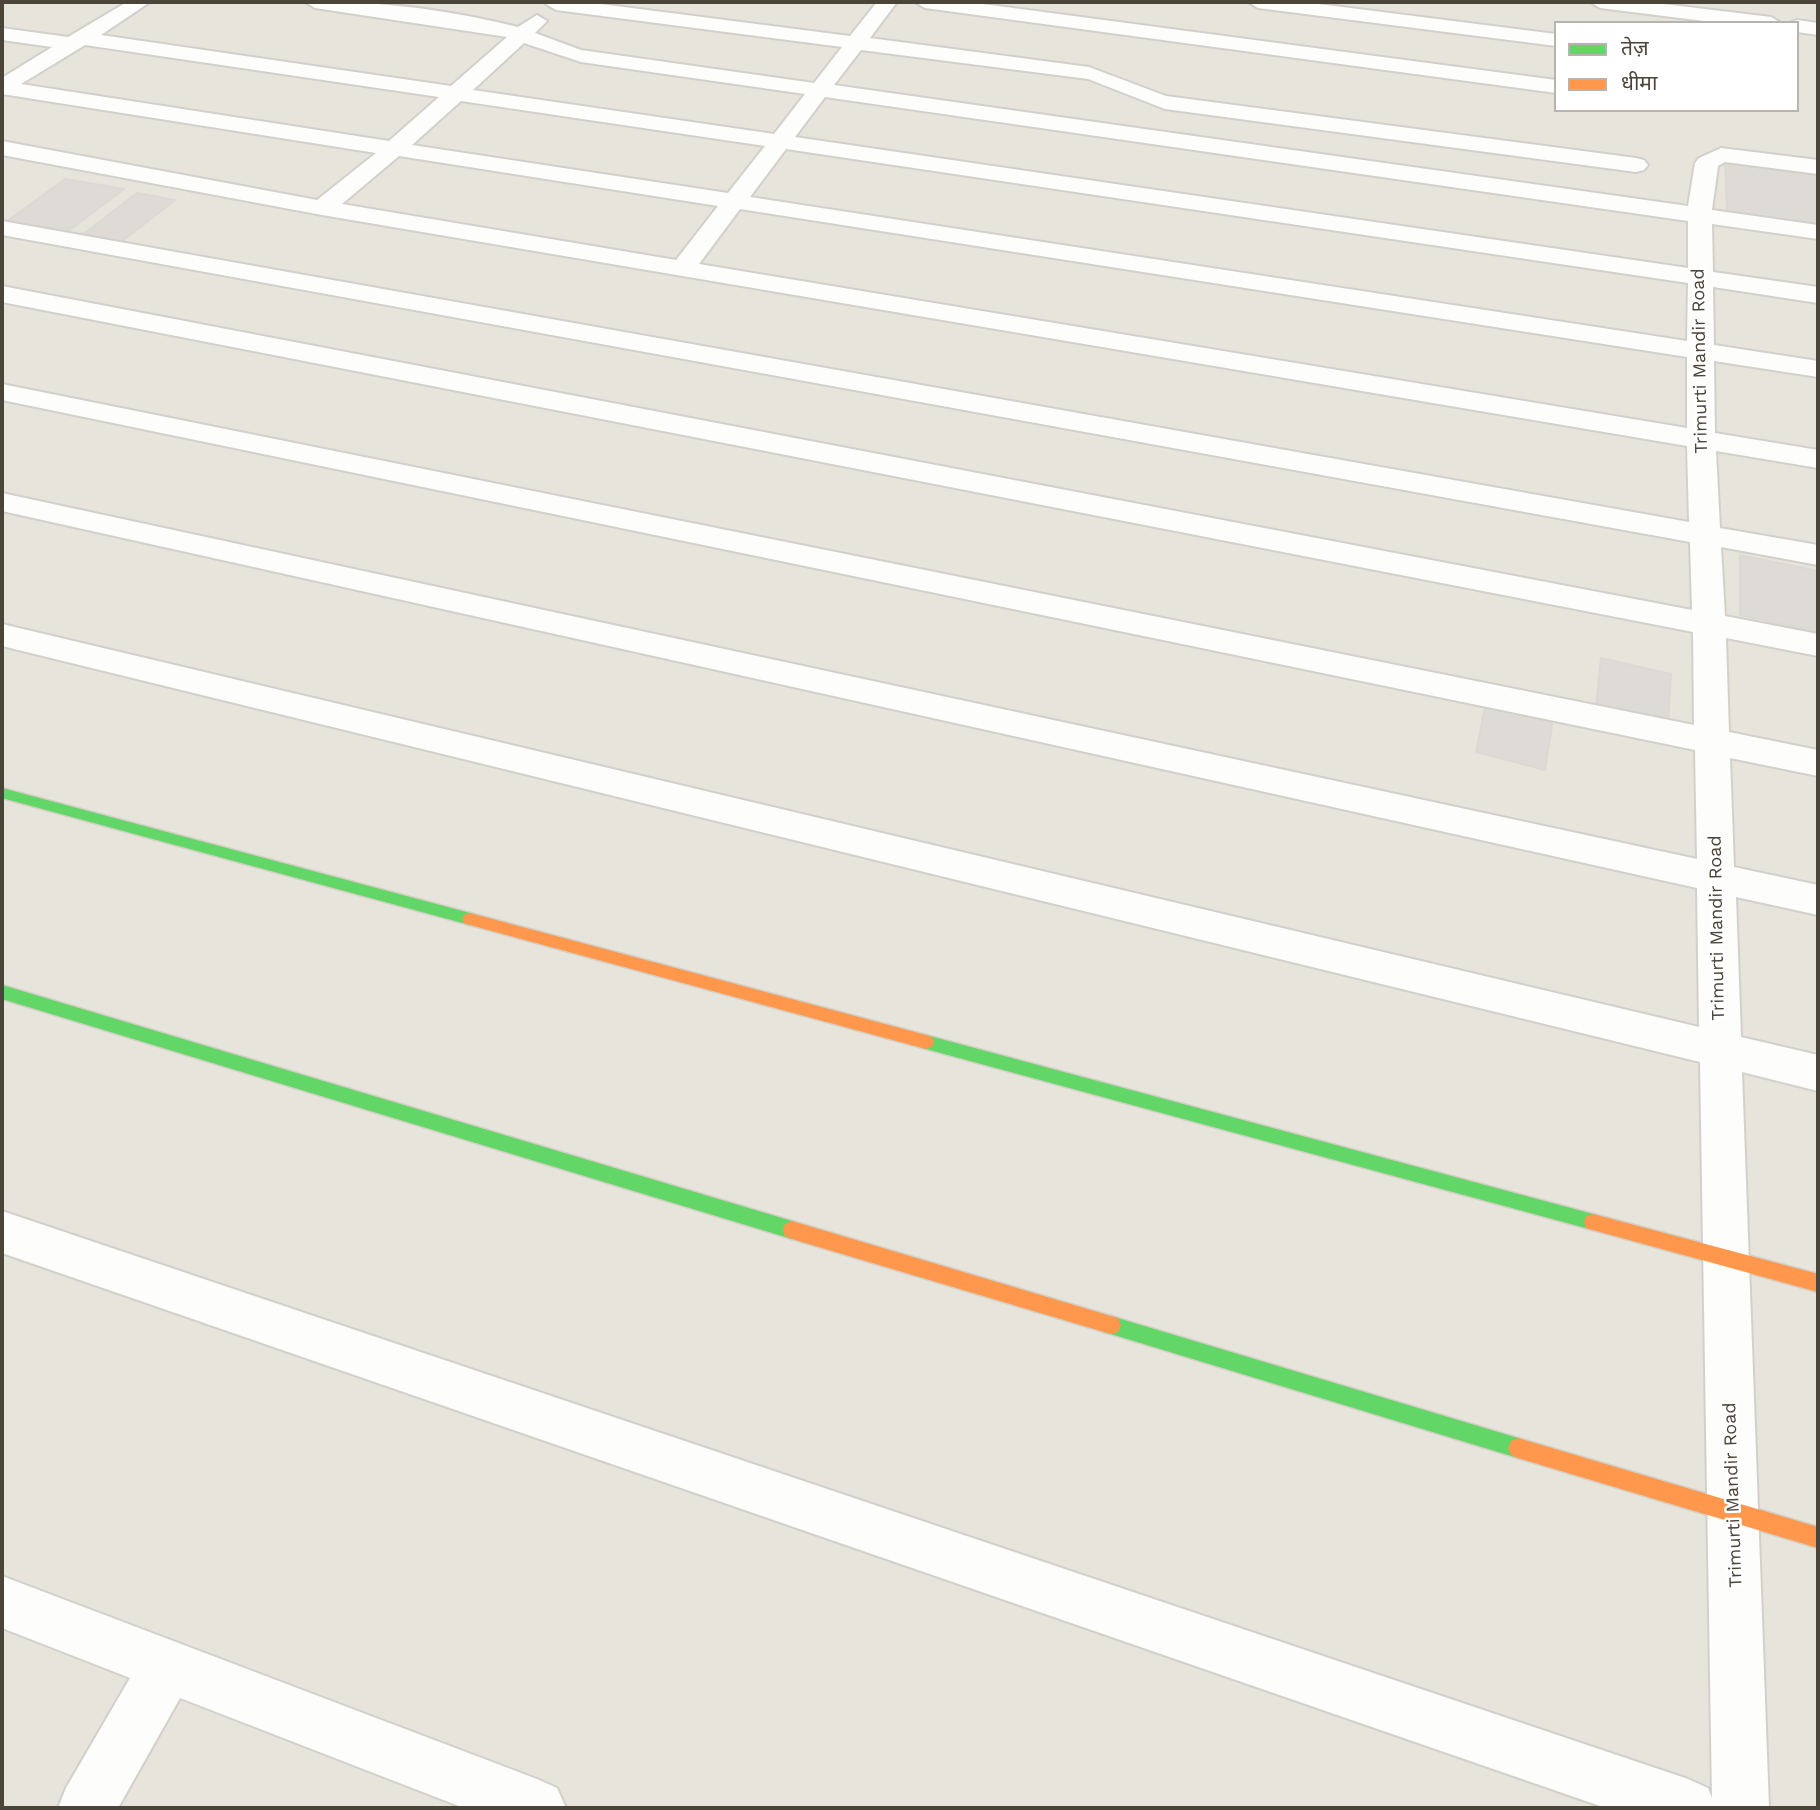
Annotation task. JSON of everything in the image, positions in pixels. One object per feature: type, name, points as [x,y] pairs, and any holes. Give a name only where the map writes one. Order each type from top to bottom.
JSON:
[{"type":"street","points":[[2,88],[140,2]]},
{"type":"street","points":[[315,2],[522,34],[557,52],[569,54],[1818,232]]},
{"type":"street","points":[[682,269],[887,2]]},
{"type":"street","points":[[925,2],[1554,87]]},
{"type":"street","points":[[1258,2],[1554,40]]},
{"type":"street","points":[[1416,69],[1427,2]]},
{"type":"street","points":[[1600,2],[1755,21]]},
{"type":"street","points":[[322,208],[393,150],[557,3],[1089,74],[1120,82],[1133,93],[1165,102],[1636,165]]},
{"type":"street","points":[[1799,26],[1818,29]]},
{"type":"street","points":[[2,34],[76,41],[457,94],[1818,295]]},
{"type":"street","points":[[2,88],[1818,369]]},
{"type":"street","points":[[2,148],[322,208],[1818,459]]},
{"type":"street","name":"Trimurti Mandir Road","points":[[1741,1808],[1709,624],[1701,440],[1699,216],[1702,178],[1707,163],[1714,158],[1742,157],[1818,167]]},
{"type":"street","points":[[2,228],[1818,555]]},
{"type":"street","points":[[2,294],[1818,645]]},
{"type":"street","points":[[2,392],[1818,763]]},
{"type":"street","points":[[2,502],[1818,900]]},
{"type":"street","points":[[2,635],[1818,1073]]},
{"type":"street","points":[[2,793],[1818,1283]]},
{"type":"street","points":[[2,992],[1818,1538]]},
{"type":"street","points":[[2,1232],[1688,1808]]},
{"type":"street","points":[[2,1602],[537,1808]]},
{"type":"street","points":[[86,1808],[168,1666]]},
{"type":"shaded area","points":[[2,2],[1818,2],[1818,1808],[2,1808]]},
{"type":"building","points":[[1725,162],[1818,175],[1818,225],[1727,212]]},
{"type":"building","points":[[65,179],[124,189],[63,235],[3,224]]},
{"type":"building","points":[[137,193],[175,200],[116,246],[77,239]]},
{"type":"building","points":[[1740,555],[1818,571],[1818,632],[1740,615]]},
{"type":"building","points":[[1601,658],[1671,674],[1668,723],[1596,706]]},
{"type":"building","points":[[1486,702],[1553,719],[1545,770],[1476,752]]},
{"type":"traffic: fast","points":[[2,793],[470,919]]},
{"type":"traffic: fast","points":[[2,992],[792,1230]]},
{"type":"traffic: fast","points":[[926,1042],[1593,1222]]},
{"type":"traffic: fast","points":[[1111,1325],[1518,1448]]},
{"type":"traffic: slow","points":[[470,919],[926,1042]]},
{"type":"traffic: slow","points":[[1593,1222],[1818,1283]]},
{"type":"traffic: slow","points":[[792,1230],[1111,1325]]},
{"type":"traffic: slow","points":[[1518,1448],[1818,1538]]}]
